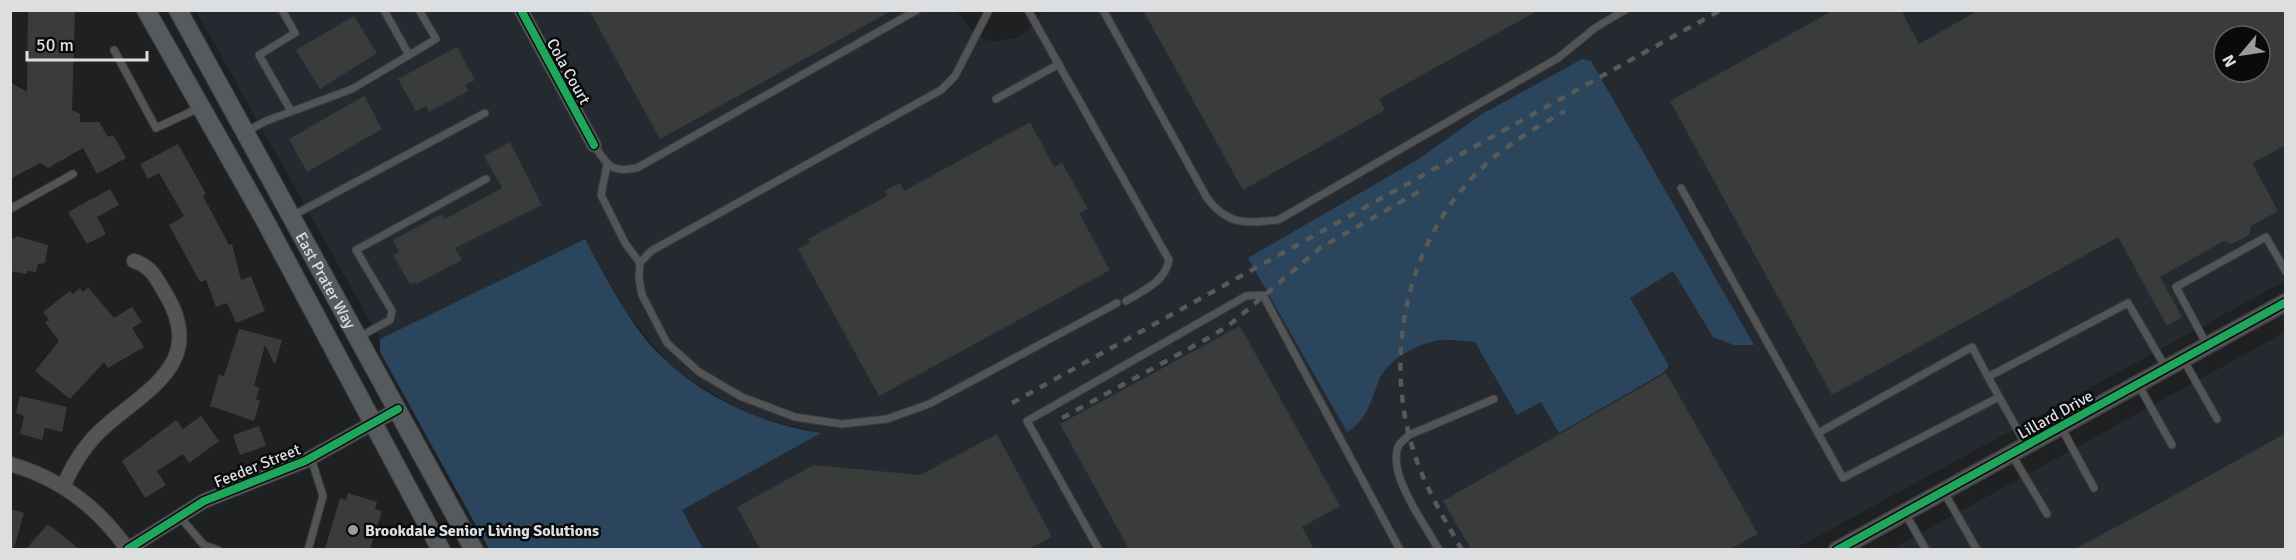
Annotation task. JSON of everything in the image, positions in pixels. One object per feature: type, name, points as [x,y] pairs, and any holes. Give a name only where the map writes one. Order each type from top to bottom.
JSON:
[{"type":"main road","points":[[134,10],[164,43]]},
{"type":"main road","name":"East Prater Way","points":[[146,10],[262,215],[441,549]]},
{"type":"main road","name":"East Prater Way","points":[[178,10],[474,549]]},
{"type":"street","name":"Cola Court","points":[[521,10],[594,145]]},
{"type":"street","points":[[63,487],[84,448],[100,431],[154,388],[171,367],[176,353],[178,333],[173,308],[150,270],[134,261]]},
{"type":"street","name":"Lillard Drive","points":[[1837,549],[2286,302]]},
{"type":"street","name":"Feeder Street","points":[[128,549],[222,492],[311,458],[398,408]]},
{"type":"street","points":[[10,464],[40,474],[63,487],[98,513],[128,549]]},
{"type":"lane","points":[[282,10],[295,33],[259,55],[291,111]]},
{"type":"lane","points":[[384,10],[409,55]]},
{"type":"lane","points":[[245,132],[291,111],[352,89],[435,39],[419,10]]},
{"type":"lane","points":[[594,145],[607,165],[621,171],[637,168],[917,10]]},
{"type":"lane","points":[[990,10],[955,76],[941,90],[651,251],[640,263],[639,279],[642,295],[667,343],[699,372],[742,397],[795,417],[842,424],[887,419],[929,404],[1117,303]]},
{"type":"lane","points":[[1028,10],[1169,260],[1167,271],[1158,281],[1126,301]]},
{"type":"lane","points":[[1103,10],[1207,198],[1218,213],[1244,224],[1278,220],[1558,58],[1595,28],[1625,10]]},
{"type":"lane","points":[[114,50],[156,128],[201,107]]},
{"type":"lane","points":[[996,99],[1059,64]]},
{"type":"lane","points":[[292,216],[485,112]]},
{"type":"lane","points":[[607,165],[601,195],[625,243],[640,263]]},
{"type":"lane","points":[[10,209],[73,174]]},
{"type":"lane","points":[[359,337],[390,320],[392,311],[356,250],[486,178]]},
{"type":"lane","points":[[1681,188],[1843,478],[1999,397]]},
{"type":"lane","points":[[2207,345],[2176,286],[2266,237],[2286,272]]},
{"type":"lane","points":[[1099,549],[1027,421],[1246,296],[1263,295],[1400,549]]},
{"type":"lane","points":[[1988,377],[2128,303],[2166,368]]},
{"type":"lane","points":[[1818,433],[1972,347],[1999,397],[2018,449],[2047,514]]},
{"type":"lane","points":[[2183,359],[2217,419]]},
{"type":"lane","points":[[2138,384],[2172,445]]},
{"type":"lane","points":[[1439,549],[1400,481],[1396,458],[1399,445],[1409,435],[1494,399]]},
{"type":"lane","points":[[2061,426],[2094,488]]},
{"type":"lane","points":[[308,549],[323,496],[311,458]]},
{"type":"lane","points":[[1944,491],[1977,549]]},
{"type":"lane","points":[[1904,512],[1926,549]]},
{"type":"lane","points":[[179,516],[204,545],[218,549]]},
{"type":"shaded area","points":[[956,10],[974,33],[988,41],[999,41],[1015,38],[1028,31],[1044,10],[2285,11],[2285,281],[1795,549],[703,549],[681,510],[820,433],[749,415],[693,382],[668,363],[626,312],[585,239],[380,339],[196,11]]},
{"type":"shaded area","points":[[1582,59],[1591,61],[1754,345],[1734,345],[1713,337],[1673,271],[1630,298],[1669,366],[1663,373],[1559,433],[1541,402],[1517,415],[1475,342],[1446,340],[1424,344],[1406,352],[1391,364],[1380,378],[1364,415],[1347,432],[1248,258],[1417,160],[1482,114]]},
{"type":"shaded area","points":[[585,239],[629,317],[647,341],[683,375],[704,390],[749,413],[772,422],[821,433],[682,510],[703,549],[489,549],[380,352],[380,339]]},
{"type":"shaded area","points":[[2285,332],[2285,549],[1892,549]]},
{"type":"building","points":[[28,10],[75,10],[72,110],[80,114],[80,122],[99,122],[108,137],[113,135],[126,158],[97,174],[83,148],[48,168],[40,163],[10,179],[10,82],[27,92]]},
{"type":"building","points":[[589,10],[893,10],[660,139]]},
{"type":"building","points":[[1143,10],[1539,10],[1379,99],[1385,110],[1243,190]]},
{"type":"building","points":[[1834,10],[1901,10],[1919,44],[1979,10],[2286,10],[2286,145],[2252,163],[2278,211],[2251,226],[2249,235],[2232,244],[2224,241],[2160,277],[2182,317],[2167,326],[2118,237],[1832,395],[1670,101]]},
{"type":"building","points":[[354,16],[377,53],[320,89],[296,50]]},
{"type":"building","points":[[457,47],[475,80],[465,85],[468,91],[429,112],[426,106],[416,111],[398,79]]},
{"type":"building","points":[[364,96],[382,129],[307,172],[289,139]]},
{"type":"building","points":[[1030,122],[1054,167],[1062,163],[1088,209],[1079,213],[1110,270],[879,396],[798,249],[810,243],[808,239],[887,196],[884,191],[900,183],[904,191]]},
{"type":"building","points":[[510,142],[542,205],[455,248],[462,260],[416,284],[415,282],[410,284],[393,255],[399,252],[393,240],[438,216],[442,215],[445,219],[502,188],[484,156]]},
{"type":"building","points":[[178,144],[206,194],[203,196],[229,245],[232,244],[241,280],[251,276],[265,311],[236,323],[227,303],[216,307],[206,280],[200,282],[169,225],[184,216],[159,173],[148,179],[140,164]]},
{"type":"building","points":[[110,189],[119,205],[97,217],[106,234],[87,244],[68,212]]},
{"type":"building","points":[[16,236],[48,245],[45,263],[38,264],[36,272],[27,271],[27,274],[10,271],[10,238],[15,239]]},
{"type":"building","points":[[88,287],[114,318],[132,307],[142,322],[132,328],[144,347],[108,368],[104,362],[70,399],[35,371],[59,341],[45,322],[49,320],[43,312],[70,291],[73,294],[80,288],[83,292]]},
{"type":"building","points":[[1240,326],[1340,506],[1302,527],[1314,549],[1129,549],[1060,424]]},
{"type":"building","points":[[239,329],[282,340],[275,365],[265,345],[254,386],[259,388],[256,399],[260,401],[254,421],[210,406],[219,375],[224,376]]},
{"type":"building","points":[[1666,373],[1758,534],[1730,549],[1471,549],[1443,501]]},
{"type":"building","points":[[20,396],[67,407],[62,432],[45,428],[42,440],[20,434],[24,416],[16,413]]},
{"type":"building","points":[[201,416],[219,441],[189,463],[183,454],[157,471],[166,485],[145,498],[122,461],[176,420],[183,429]]},
{"type":"building","points":[[259,426],[266,446],[240,455],[233,435]]},
{"type":"building","points":[[2286,433],[2286,549],[2075,549],[2153,507]]},
{"type":"building","points":[[997,434],[1052,537],[1028,549],[760,549],[737,507],[814,465],[920,475]]},
{"type":"building","name":"Brookdale Senior Living Solutions","points":[[348,493],[377,502],[375,509],[382,511],[370,549],[325,549],[340,498],[346,500]]},
{"type":"building","points":[[10,509],[24,513],[14,548],[10,548]]},
{"type":"building","points":[[47,525],[53,528],[79,549],[26,549]]},
{"type":"railway","points":[[1012,403],[1721,10]]},
{"type":"railway","points":[[1462,550],[1427,486],[1407,425],[1401,385],[1401,345],[1407,305],[1418,266],[1435,229],[1457,195],[1485,165],[1504,150],[1565,111]]},
{"type":"railway","points":[[1062,418],[1212,336],[1233,322],[1320,248],[1420,191]]},
{"type":"cycle path","points":[[521,10],[594,145]]},
{"type":"cycle path","points":[[1837,550],[2286,302]]},
{"type":"cycle path","points":[[128,549],[204,501],[305,461],[398,409]]},
{"type":"place","name":"Brookdale Senior Living Solutions","points":[[353,530]]}]
